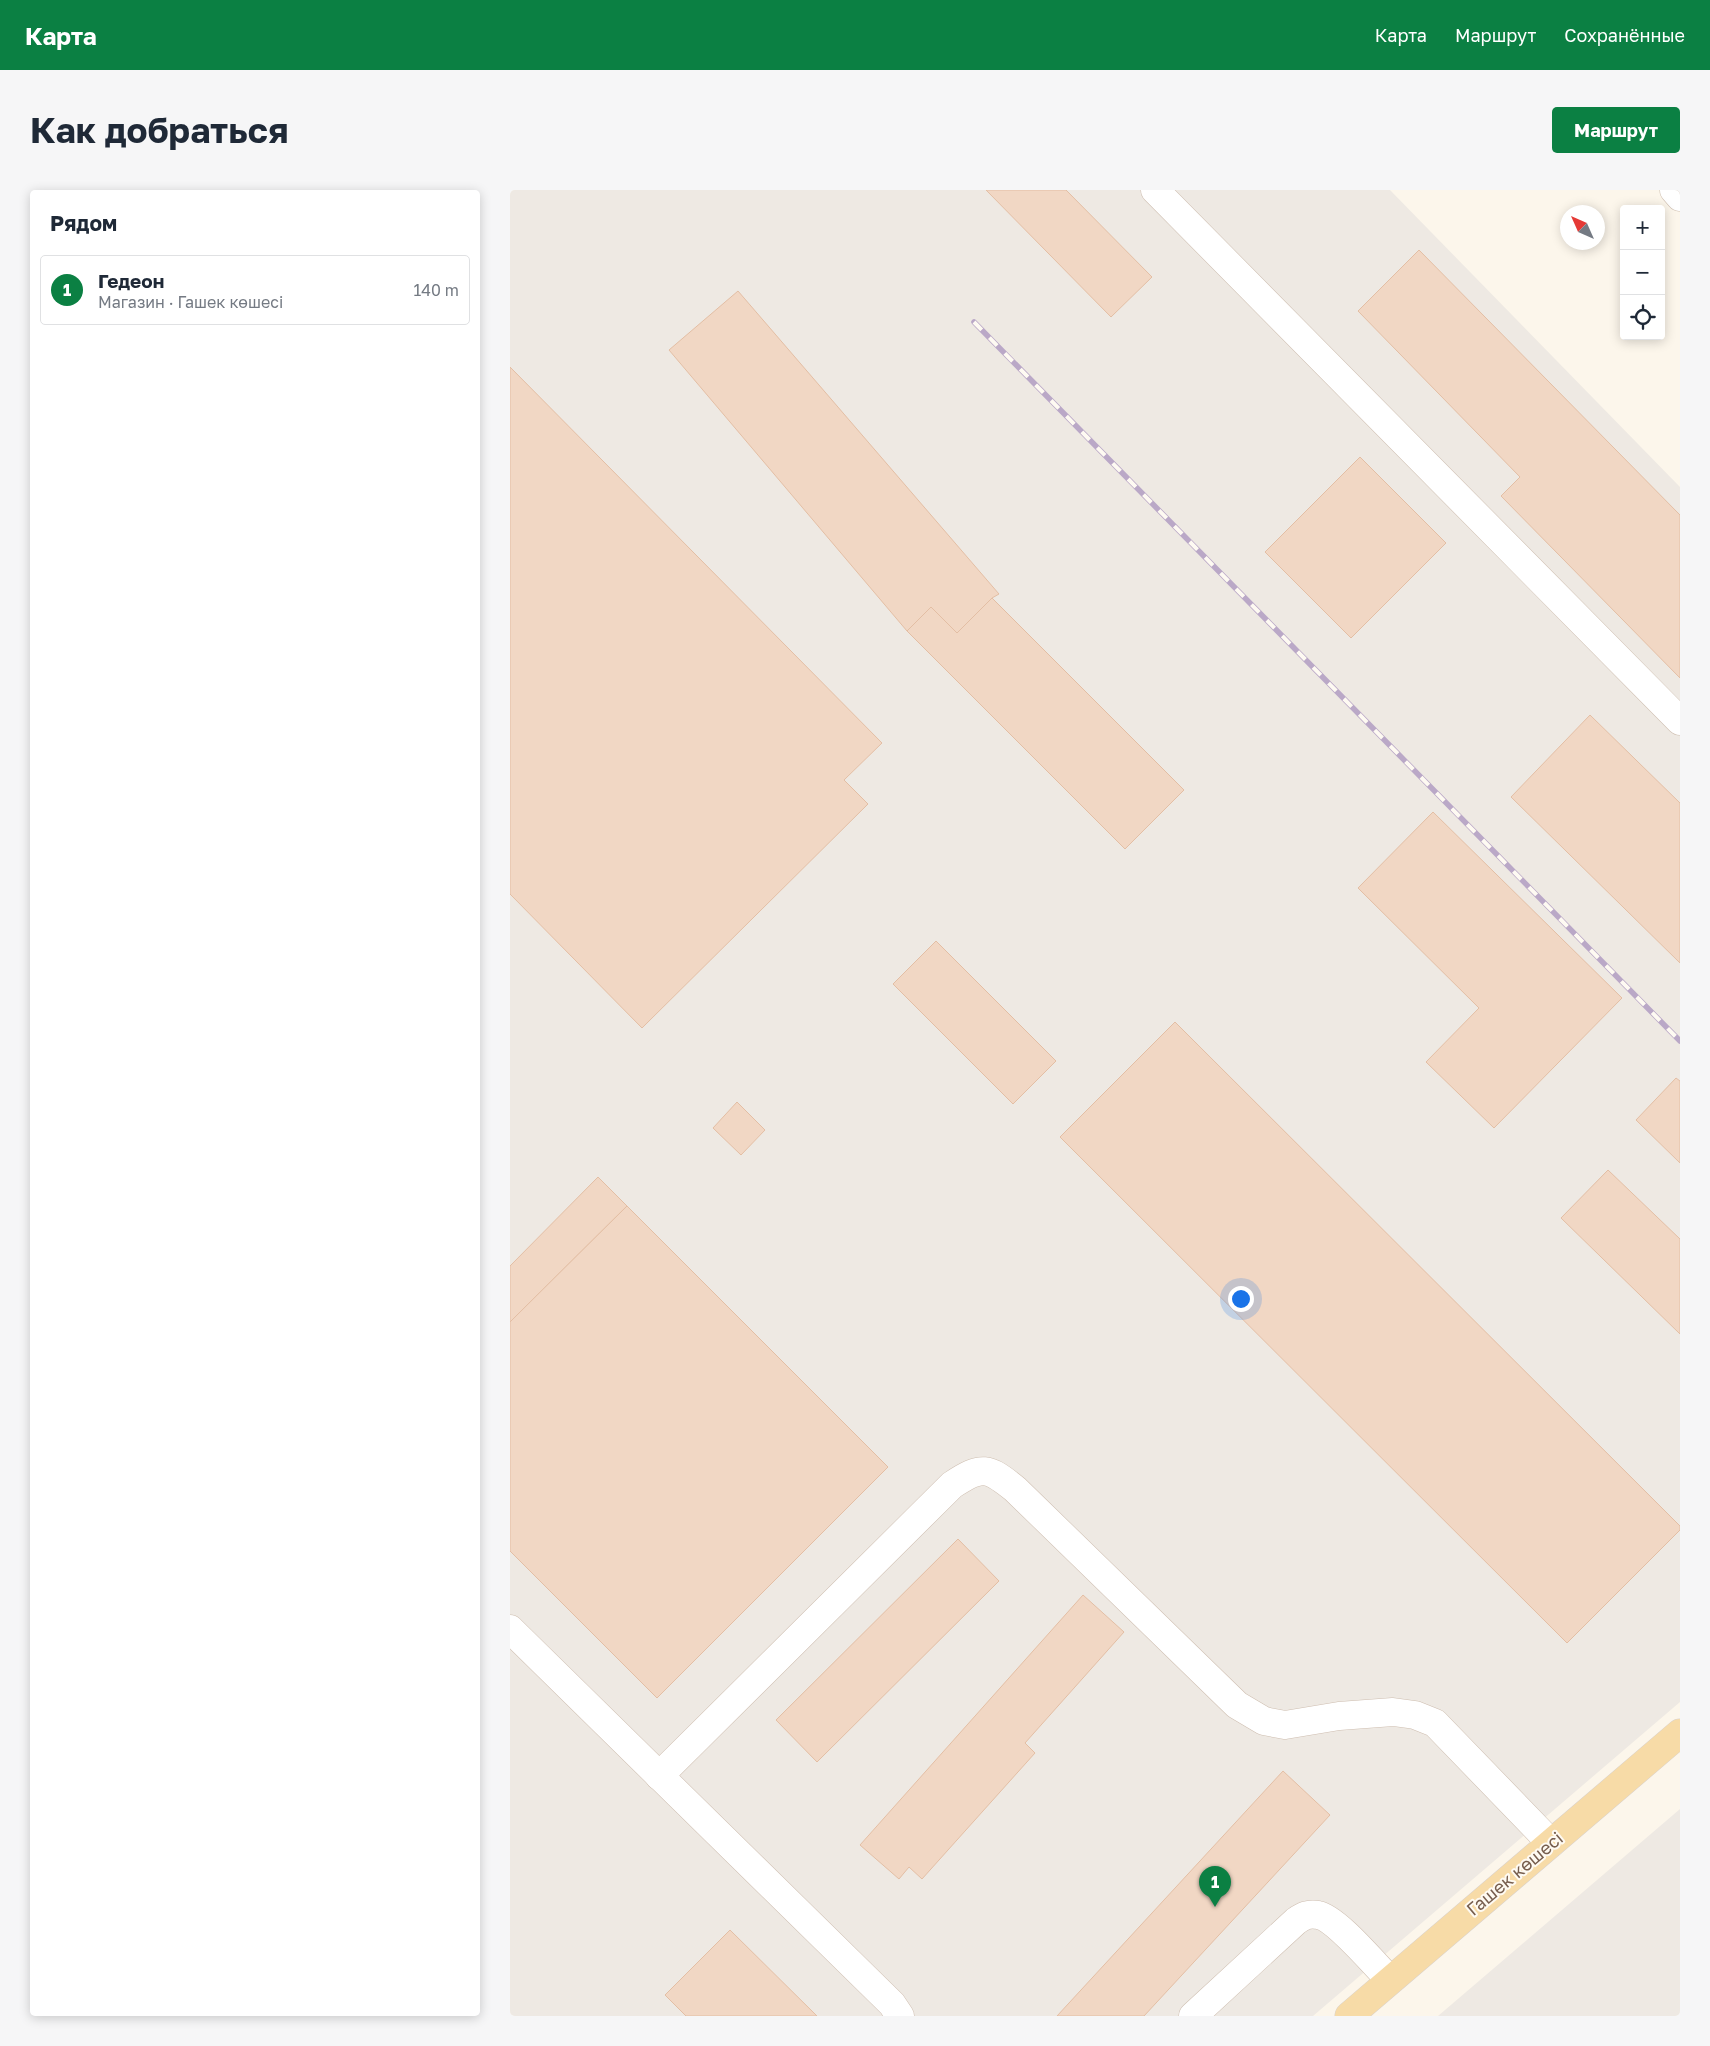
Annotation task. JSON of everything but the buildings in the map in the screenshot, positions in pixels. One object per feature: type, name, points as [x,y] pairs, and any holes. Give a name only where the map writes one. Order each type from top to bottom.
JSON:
[{"type":"main road","name":"Гашек көшесі","points":[[1349,2016],[1680,1732]]},
{"type":"street","points":[[1155,190],[1680,721]]},
{"type":"street","points":[[1674,190],[1680,197]]},
{"type":"street","points":[[659,1776],[952,1485],[968,1474],[984,1470],[999,1476],[1015,1489],[1237,1705],[1264,1721],[1285,1725],[1339,1716],[1392,1712],[1415,1715],[1435,1722],[1551,1843]]},
{"type":"street","points":[[510,1629],[892,2004],[900,2016]]},
{"type":"street","points":[[1193,2016],[1296,1921],[1305,1915],[1316,1914],[1332,1921],[1390,1980]]},
{"type":"shaded area","points":[[510,190],[1390,190],[1680,487],[1680,1702],[1313,2016],[510,2016]]},
{"type":"shaded area","points":[[1680,1809],[1680,2016],[1438,2016]]},
{"type":"railway","points":[[974,322],[1680,1041]]},
{"type":"place","name":"Гедеон","points":[[1215,1907]]}]
